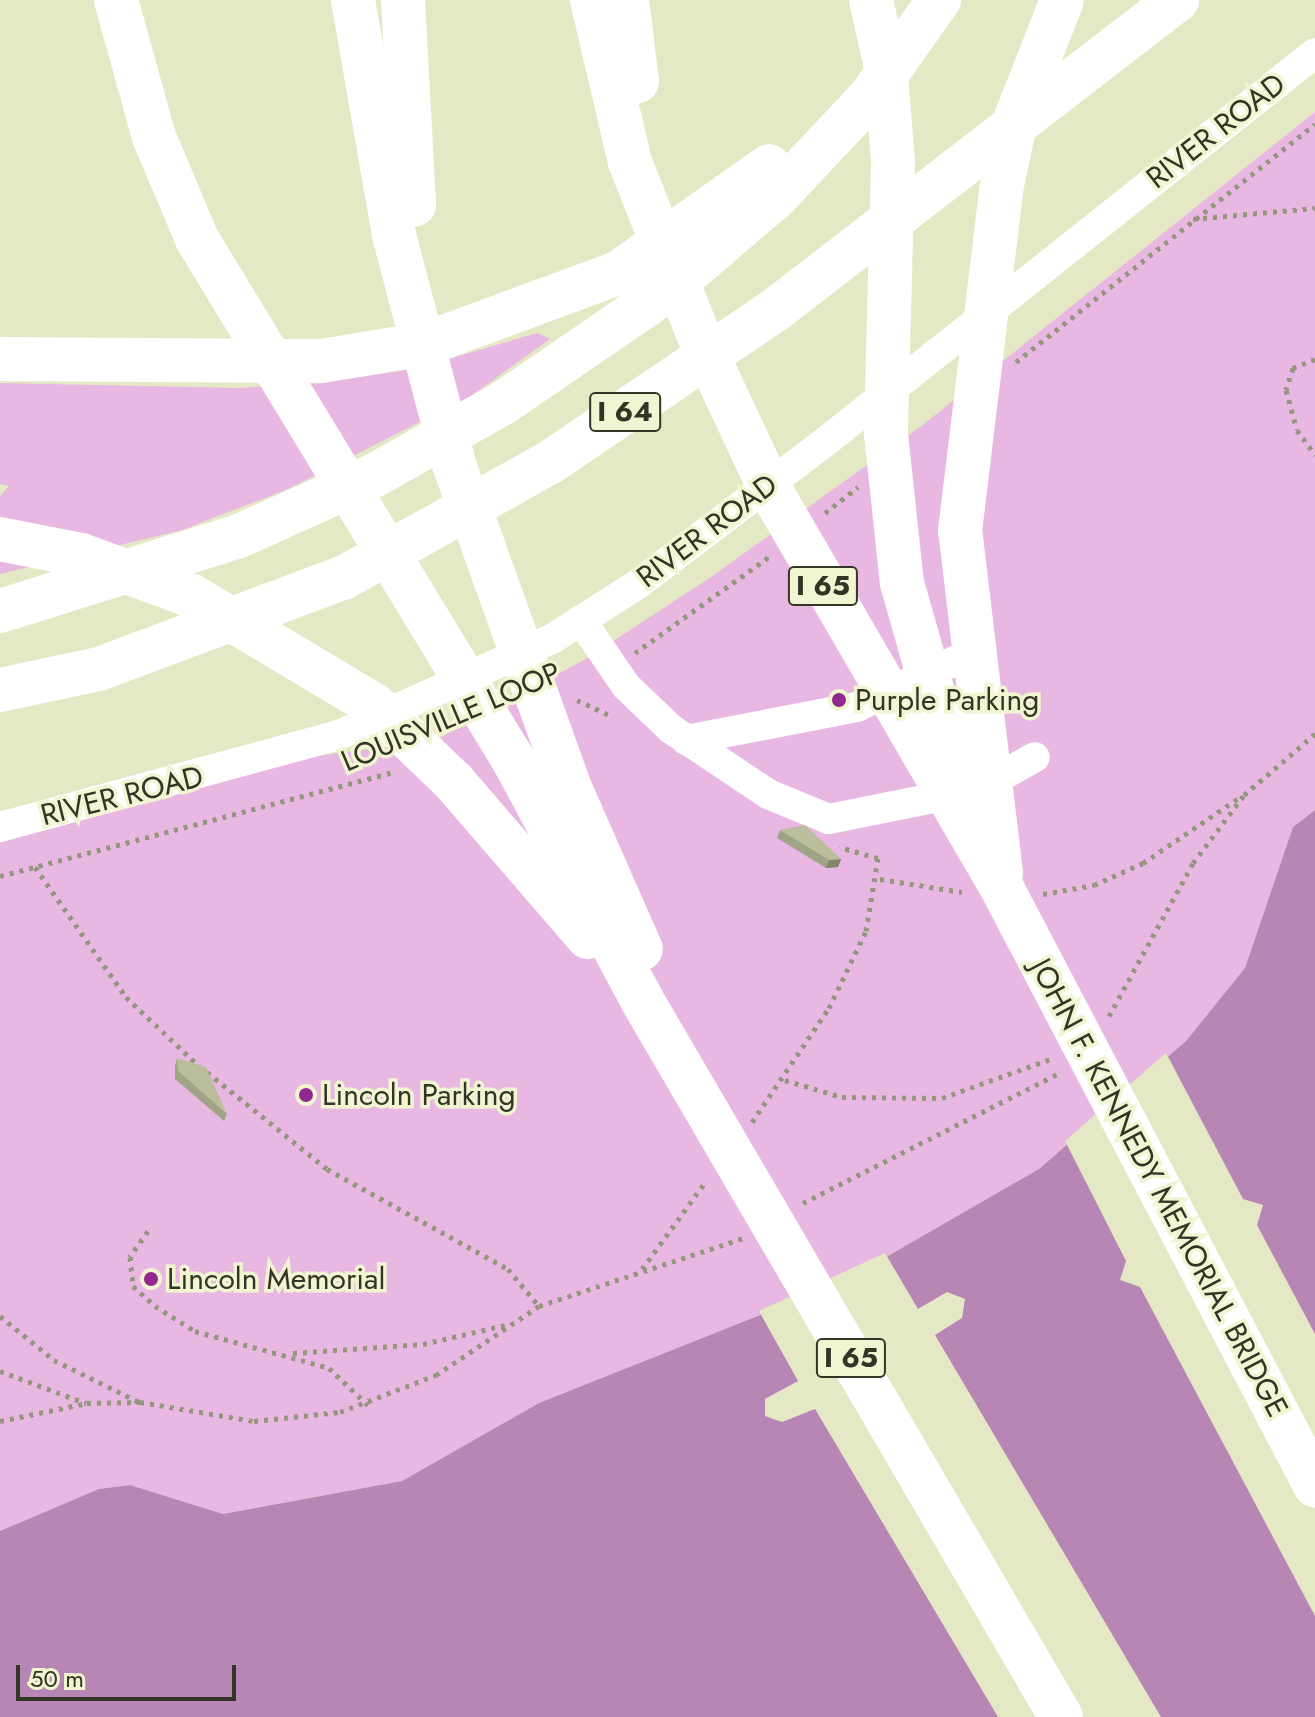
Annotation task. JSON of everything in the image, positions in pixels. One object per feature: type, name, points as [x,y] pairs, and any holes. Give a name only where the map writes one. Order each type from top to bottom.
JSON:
[{"type":"highway","points":[[116,0],[154,137],[197,239],[514,761],[642,1000]]},
{"type":"highway","points":[[353,0],[394,235],[445,429]]},
{"type":"highway","name":"I 65","points":[[403,0],[414,205],[445,429],[569,786],[641,938],[642,1000],[1061,1717]]},
{"type":"highway","name":"I 65","points":[[592,0],[630,162],[671,265],[772,493],[1002,894]]},
{"type":"highway","points":[[627,0],[671,265]]},
{"type":"highway","points":[[871,0],[885,62],[893,161],[886,434],[902,583],[936,703],[988,775]]},
{"type":"highway","points":[[0,359],[321,361],[425,344],[566,297],[654,251],[755,179],[856,77],[913,0]]},
{"type":"highway","points":[[0,611],[239,536],[377,474],[503,403],[665,292],[776,197],[870,97],[939,0]]},
{"type":"highway","points":[[1002,894],[960,531],[1001,190],[1017,115],[1062,0]]},
{"type":"highway","name":"I 64","points":[[0,690],[99,669],[343,578],[549,463],[775,310],[1177,0]]},
{"type":"highway","points":[[0,539],[81,555],[192,596],[374,705],[454,782],[642,1000]]},
{"type":"highway","name":"JOHN F. KENNEDY MEMORIAL BRIDGE","points":[[1002,894],[1315,1485]]},
{"type":"street","name":"RIVER ROAD","points":[[0,827],[339,735],[432,698],[581,620],[830,438],[1315,53]]},
{"type":"street","points":[[581,620],[626,686],[686,740],[768,794],[829,819],[978,789],[1035,757]]},
{"type":"street","points":[[686,740],[857,707],[978,650]]},
{"type":"path","points":[[1192,219],[1315,208]]},
{"type":"path","points":[[1315,359],[1293,368],[1286,390],[1297,430],[1315,455]]},
{"type":"path","points":[[741,1137],[785,1080],[866,931],[880,879],[1002,894],[1115,877],[1244,795],[1315,734]]},
{"type":"path","name":"LOUISVILLE LOOP","points":[[0,876],[408,766]]},
{"type":"path","points":[[1101,1029],[1165,908],[1244,795]]},
{"type":"path","points":[[35,867],[126,997],[220,1084],[327,1169],[508,1269],[539,1306]]},
{"type":"path","points":[[785,1080],[842,1097],[942,1098],[1063,1054]]},
{"type":"path","points":[[796,1207],[1070,1067]]},
{"type":"path","points":[[641,1270],[714,1171]]},
{"type":"path","points":[[0,1421],[87,1403],[140,1402],[254,1421],[368,1405],[436,1375],[539,1306],[641,1270],[729,1247],[755,1229]]},
{"type":"path","points":[[148,1231],[130,1257],[131,1272],[133,1286],[155,1306],[195,1331],[288,1354],[329,1368],[368,1405]]},
{"type":"path","points":[[0,1316],[54,1360],[140,1402]]},
{"type":"path","points":[[288,1354],[423,1344],[511,1324]]},
{"type":"path","points":[[0,1371],[87,1403]]},
{"type":"shaded area","points":[[1315,112],[1315,810],[1293,827],[1245,968],[1186,1041],[1039,1169],[841,1283],[539,1403],[402,1481],[223,1514],[130,1485],[99,1489],[0,1531],[0,827],[236,766],[434,741],[586,659],[714,575],[924,424]]},
{"type":"shaded area","points":[[537,333],[550,339],[471,396],[288,489],[182,530],[0,574],[0,496],[9,486],[0,484],[0,383],[240,388],[332,381],[414,369]]},
{"type":"shaded area","points":[[1315,810],[1315,1717],[0,1717],[0,1531],[99,1489],[130,1485],[223,1514],[402,1481],[539,1403],[841,1283],[1039,1169],[1186,1041],[1245,968],[1293,827]]},
{"type":"pier","points":[[1166,1053],[1243,1199],[1263,1205],[1257,1225],[1315,1334],[1315,1616],[1140,1287],[1120,1280],[1126,1261],[1065,1141]]},
{"type":"pier","points":[[885,1253],[918,1309],[947,1292],[965,1299],[962,1318],[935,1335],[1161,1717],[998,1717],[815,1409],[782,1422],[765,1416],[765,1399],[798,1381],[759,1311]]},
{"type":"building","points":[[805,825],[841,859],[829,860],[780,830]]},
{"type":"building","points":[[177,1058],[206,1067],[227,1114],[178,1071]]},
{"type":"place","name":"Purple Parking","points":[[839,700]]},
{"type":"place","name":"Lincoln Parking","points":[[306,1095]]},
{"type":"place","name":"Lincoln Memorial","points":[[151,1279]]}]
